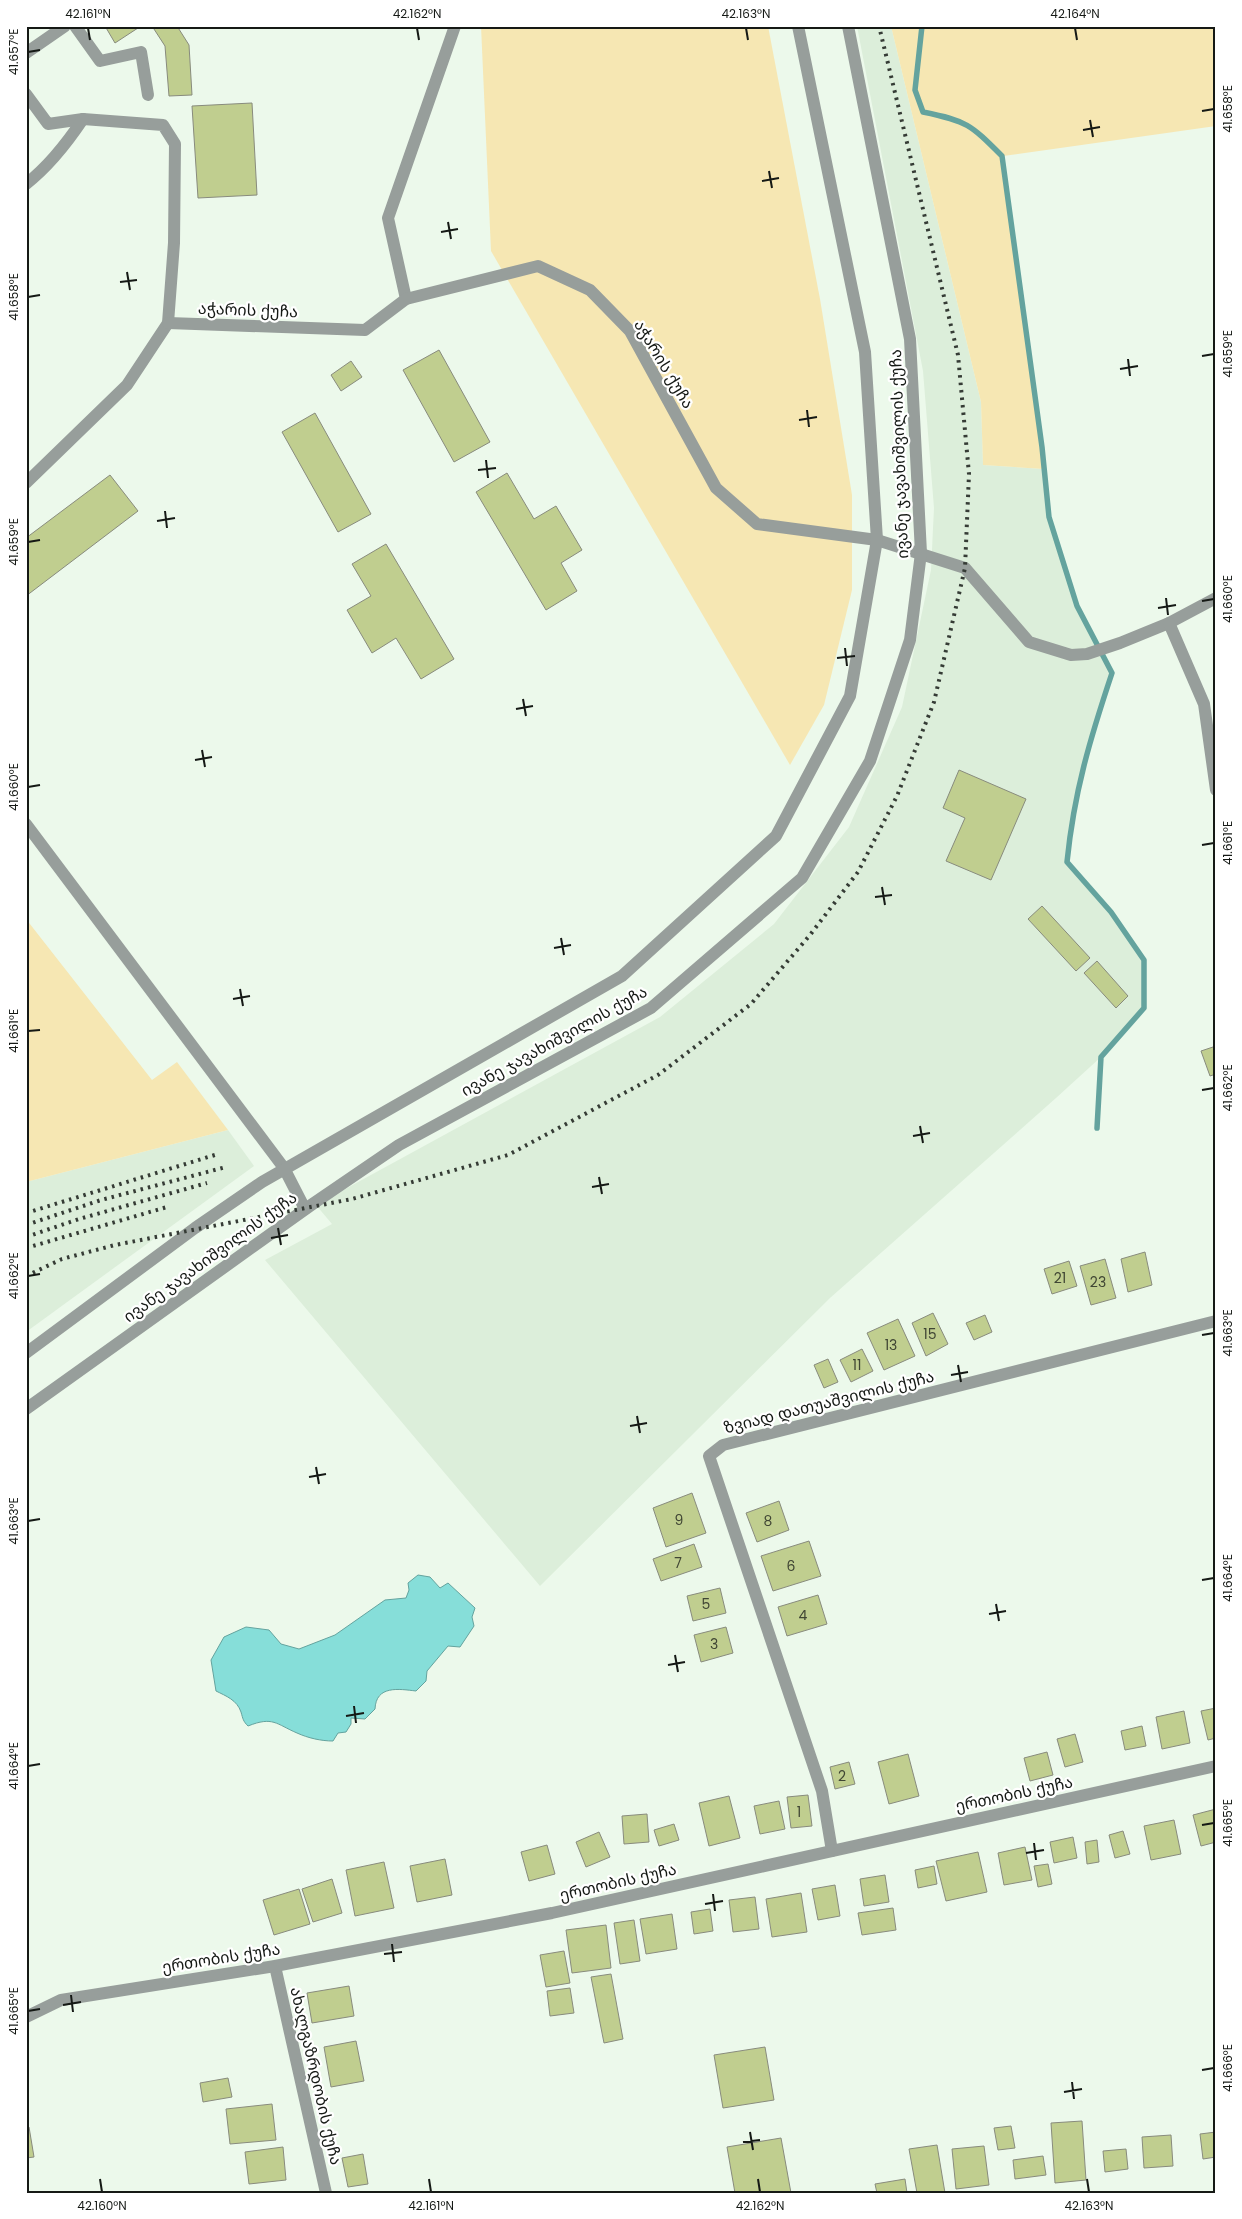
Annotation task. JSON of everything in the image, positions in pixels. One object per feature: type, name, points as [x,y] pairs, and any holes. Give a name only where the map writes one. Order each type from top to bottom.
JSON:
[{"type":"street","points":[[26,53],[65,26]]},
{"type":"street","points":[[76,26],[100,61],[141,52],[148,94]]},
{"type":"street","points":[[406,299],[388,218],[455,26]]},
{"type":"street","points":[[26,1353],[195,1228],[284,1168],[622,976],[776,836],[850,696],[877,540],[865,352],[798,26]]},
{"type":"street","name":"ივანე ჯავახიშვილის ქუჩა","points":[[26,1410],[305,1209],[399,1144],[651,1008],[802,878],[870,761],[910,640],[921,553],[910,339],[848,26]]},
{"type":"street","points":[[26,94],[48,124],[83,119],[163,125],[175,144],[174,243],[168,323],[127,384],[26,483]]},
{"type":"street","points":[[26,184],[38,175],[67,142],[83,119]]},
{"type":"street","name":"აჭარის ქუჩა","points":[[168,323],[365,330],[406,299],[538,266],[590,290],[630,331],[716,488],[757,524],[877,540],[965,568],[1029,642],[1071,655],[1087,654],[1120,644],[1169,623],[1216,598]]},
{"type":"street","points":[[1169,623],[1204,704],[1216,790]]},
{"type":"street","points":[[26,824],[284,1168],[305,1209]]},
{"type":"street","name":"ზვიად დათუაშვილის ქუჩა","points":[[832,1851],[822,1791],[709,1456],[723,1445],[1216,1321]]},
{"type":"street","name":"ერთობის ქუჩა","points":[[26,2017],[61,2000],[275,1966],[552,1913],[1216,1766]]},
{"type":"street","name":"ახალგაზრდობის ქუჩა","points":[[275,1966],[326,2193]]},
{"type":"shaded area","points":[[481,26],[768,26],[820,299],[852,495],[852,590],[824,705],[790,765],[491,251]]},
{"type":"shaded area","points":[[857,26],[891,26],[981,402],[983,465],[1044,469],[1049,517],[1077,606],[1112,673],[1087,749],[1072,813],[1067,862],[1111,912],[1144,960],[1144,1008],[1101,1057],[830,1298],[540,1586],[265,1260],[332,1224],[316,1205],[660,1017],[774,924],[849,827],[902,707],[931,570],[934,508],[923,371]]},
{"type":"shaded area","points":[[891,26],[1216,26],[1216,126],[1003,156],[1044,469],[983,465],[981,402]]},
{"type":"shaded area","points":[[26,919],[152,1080],[177,1062],[228,1130],[26,1182]]},
{"type":"shaded area","points":[[228,1130],[254,1166],[26,1332],[26,1182]]},
{"type":"water","points":[[418,1575],[430,1577],[440,1588],[448,1583],[475,1608],[472,1617],[474,1626],[460,1647],[448,1646],[427,1671],[426,1681],[416,1691],[396,1689],[384,1692],[376,1701],[375,1709],[365,1719],[351,1718],[351,1724],[346,1732],[338,1733],[333,1741],[310,1738],[269,1721],[248,1726],[237,1704],[216,1691],[211,1660],[224,1637],[246,1627],[269,1630],[281,1644],[299,1649],[335,1635],[385,1600],[406,1598],[409,1590],[408,1583]]},
{"type":"building","points":[[105,26],[141,26],[115,43]]},
{"type":"building","points":[[152,26],[177,26],[189,45],[192,95],[169,96],[165,46]]},
{"type":"building","points":[[252,103],[257,195],[198,198],[192,106]]},
{"type":"building","points":[[439,350],[490,442],[454,462],[403,370]]},
{"type":"building","points":[[351,361],[362,377],[341,391],[331,375]]},
{"type":"building","points":[[315,413],[371,514],[338,532],[282,432]]},
{"type":"building","points":[[507,473],[534,519],[556,506],[582,550],[561,563],[577,591],[546,610],[476,492]]},
{"type":"building","points":[[110,475],[138,511],[26,596],[26,538]]},
{"type":"building","points":[[386,544],[454,659],[421,679],[396,638],[372,653],[347,610],[371,596],[352,564]]},
{"type":"building","points":[[959,770],[1026,799],[991,880],[946,861],[965,818],[943,808]]},
{"type":"building","points":[[1042,906],[1090,958],[1076,971],[1028,919]]},
{"type":"building","points":[[1097,961],[1128,996],[1116,1008],[1084,973]]},
{"type":"building","points":[[1216,1046],[1216,1074],[1210,1076],[1201,1051]]},
{"type":"building","points":[[1145,1252],[1152,1285],[1128,1292],[1121,1259]]},
{"type":"building","points":[[1105,1259],[1116,1298],[1091,1305],[1080,1266]]},
{"type":"building","points":[[1069,1261],[1077,1286],[1052,1294],[1044,1269]]},
{"type":"building","points":[[933,1313],[948,1344],[926,1356],[912,1323]]},
{"type":"building","points":[[985,1315],[992,1332],[974,1340],[966,1323]]},
{"type":"building","points":[[898,1319],[915,1356],[884,1370],[867,1333]]},
{"type":"building","points":[[862,1349],[873,1371],[851,1382],[840,1360]]},
{"type":"building","points":[[828,1359],[838,1382],[824,1388],[814,1365]]},
{"type":"building","points":[[692,1493],[706,1533],[666,1547],[653,1508]]},
{"type":"building","points":[[779,1501],[789,1530],[757,1542],[746,1513]]},
{"type":"building","points":[[809,1541],[821,1576],[773,1591],[761,1556]]},
{"type":"building","points":[[694,1544],[702,1567],[661,1581],[653,1559]]},
{"type":"building","points":[[720,1588],[726,1613],[693,1621],[687,1596]]},
{"type":"building","points":[[818,1595],[827,1624],[787,1636],[778,1607]]},
{"type":"building","points":[[726,1627],[733,1653],[701,1662],[694,1635]]},
{"type":"building","points":[[1216,1708],[1216,1738],[1208,1740],[1201,1711]]},
{"type":"building","points":[[1184,1711],[1190,1743],[1162,1749],[1156,1717]]},
{"type":"building","points":[[1142,1726],[1146,1746],[1125,1750],[1121,1731]]},
{"type":"building","points":[[1075,1734],[1083,1762],[1065,1767],[1057,1739]]},
{"type":"building","points":[[1047,1752],[1053,1775],[1030,1781],[1024,1758]]},
{"type":"building","points":[[908,1754],[919,1796],[889,1804],[878,1762]]},
{"type":"building","points":[[849,1762],[855,1784],[835,1789],[830,1767]]},
{"type":"building","points":[[808,1795],[812,1826],[791,1828],[787,1797]]},
{"type":"building","points":[[729,1796],[740,1838],[709,1846],[699,1803]]},
{"type":"building","points":[[779,1801],[785,1829],[760,1834],[754,1806]]},
{"type":"building","points":[[1216,1809],[1216,1842],[1201,1846],[1193,1815]]},
{"type":"building","points":[[647,1814],[649,1842],[624,1844],[622,1816]]},
{"type":"building","points":[[1174,1820],[1181,1854],[1151,1860],[1144,1826]]},
{"type":"building","points":[[674,1824],[679,1840],[659,1846],[654,1830]]},
{"type":"building","points":[[1123,1831],[1130,1854],[1115,1858],[1109,1835]]},
{"type":"building","points":[[599,1832],[610,1857],[586,1867],[576,1842]]},
{"type":"building","points":[[1073,1837],[1077,1858],[1054,1863],[1050,1842]]},
{"type":"building","points":[[1097,1840],[1099,1862],[1087,1864],[1085,1842]]},
{"type":"building","points":[[547,1845],[555,1874],[529,1881],[521,1852]]},
{"type":"building","points":[[1025,1847],[1032,1880],[1004,1885],[998,1853]]},
{"type":"building","points":[[978,1852],[987,1892],[946,1901],[936,1861]]},
{"type":"building","points":[[445,1859],[452,1895],[417,1902],[410,1866]]},
{"type":"building","points":[[384,1862],[394,1908],[355,1916],[346,1870]]},
{"type":"building","points":[[1048,1864],[1052,1884],[1038,1887],[1034,1866]]},
{"type":"building","points":[[934,1866],[937,1884],[918,1888],[915,1870]]},
{"type":"building","points":[[885,1875],[889,1902],[864,1906],[860,1879]]},
{"type":"building","points":[[332,1879],[342,1913],[313,1922],[302,1889]]},
{"type":"building","points":[[835,1885],[840,1916],[818,1920],[812,1889]]},
{"type":"building","points":[[299,1889],[310,1924],[274,1935],[263,1900]]},
{"type":"building","points":[[801,1893],[807,1932],[772,1937],[766,1899]]},
{"type":"building","points":[[755,1897],[759,1929],[733,1932],[729,1900]]},
{"type":"building","points":[[893,1908],[896,1930],[862,1935],[858,1913]]},
{"type":"building","points":[[710,1909],[713,1931],[694,1934],[691,1912]]},
{"type":"building","points":[[672,1914],[677,1949],[646,1954],[640,1919]]},
{"type":"building","points":[[634,1920],[640,1961],[620,1964],[614,1923]]},
{"type":"building","points":[[606,1925],[611,1968],[572,1973],[566,1930]]},
{"type":"building","points":[[564,1951],[570,1983],[546,1987],[540,1955]]},
{"type":"building","points":[[611,1974],[623,2039],[604,2043],[591,1977]]},
{"type":"building","points":[[349,1986],[354,2016],[312,2023],[307,1993]]},
{"type":"building","points":[[570,1988],[574,2013],[550,2016],[547,1991]]},
{"type":"building","points":[[356,2041],[364,2081],[331,2087],[324,2047]]},
{"type":"building","points":[[765,2047],[774,2100],[723,2108],[714,2055]]},
{"type":"building","points":[[228,2078],[232,2097],[203,2102],[200,2083]]},
{"type":"building","points":[[272,2104],[276,2140],[230,2144],[226,2109]]},
{"type":"building","points":[[1082,2121],[1086,2180],[1055,2183],[1051,2123]]},
{"type":"building","points":[[1011,2126],[1015,2148],[998,2150],[994,2128]]},
{"type":"building","points":[[29,2127],[34,2157],[26,2158],[26,2128]]},
{"type":"building","points":[[1216,2132],[1216,2157],[1203,2159],[1200,2134]]},
{"type":"building","points":[[1171,2135],[1173,2166],[1144,2168],[1142,2137]]},
{"type":"building","points":[[781,2138],[791,2193],[735,2193],[727,2147]]},
{"type":"building","points":[[937,2145],[945,2193],[917,2193],[909,2149]]},
{"type":"building","points":[[984,2146],[989,2185],[956,2189],[952,2149]]},
{"type":"building","points":[[283,2147],[286,2180],[249,2184],[245,2152]]},
{"type":"building","points":[[1126,2149],[1128,2169],[1105,2172],[1103,2151]]},
{"type":"building","points":[[363,2154],[368,2184],[348,2187],[342,2158]]},
{"type":"building","points":[[1043,2156],[1046,2175],[1015,2179],[1013,2160]]},
{"type":"building","points":[[905,2179],[907,2193],[877,2193],[875,2184]]},
{"type":"waterway","points":[[922,26],[915,90],[923,112],[949,118],[967,125],[975,130],[1002,156],[1042,447],[1049,517],[1077,606],[1112,673],[1084,766],[1074,812],[1067,862],[1111,912],[1144,960],[1144,1008],[1101,1057],[1097,1128]]},
{"type":"railway","points":[[26,1276],[62,1259],[115,1245],[352,1199],[508,1155],[658,1075],[751,1004],[810,935],[858,872],[897,796],[934,702],[965,568],[969,474],[958,355],[879,26]]},
{"type":"railway","points":[[26,1213],[218,1154]]},
{"type":"railway","points":[[26,1225],[101,1200],[226,1167]]},
{"type":"railway","points":[[26,1237],[79,1219],[207,1183]]},
{"type":"railway","points":[[26,1248],[167,1207]]}]
